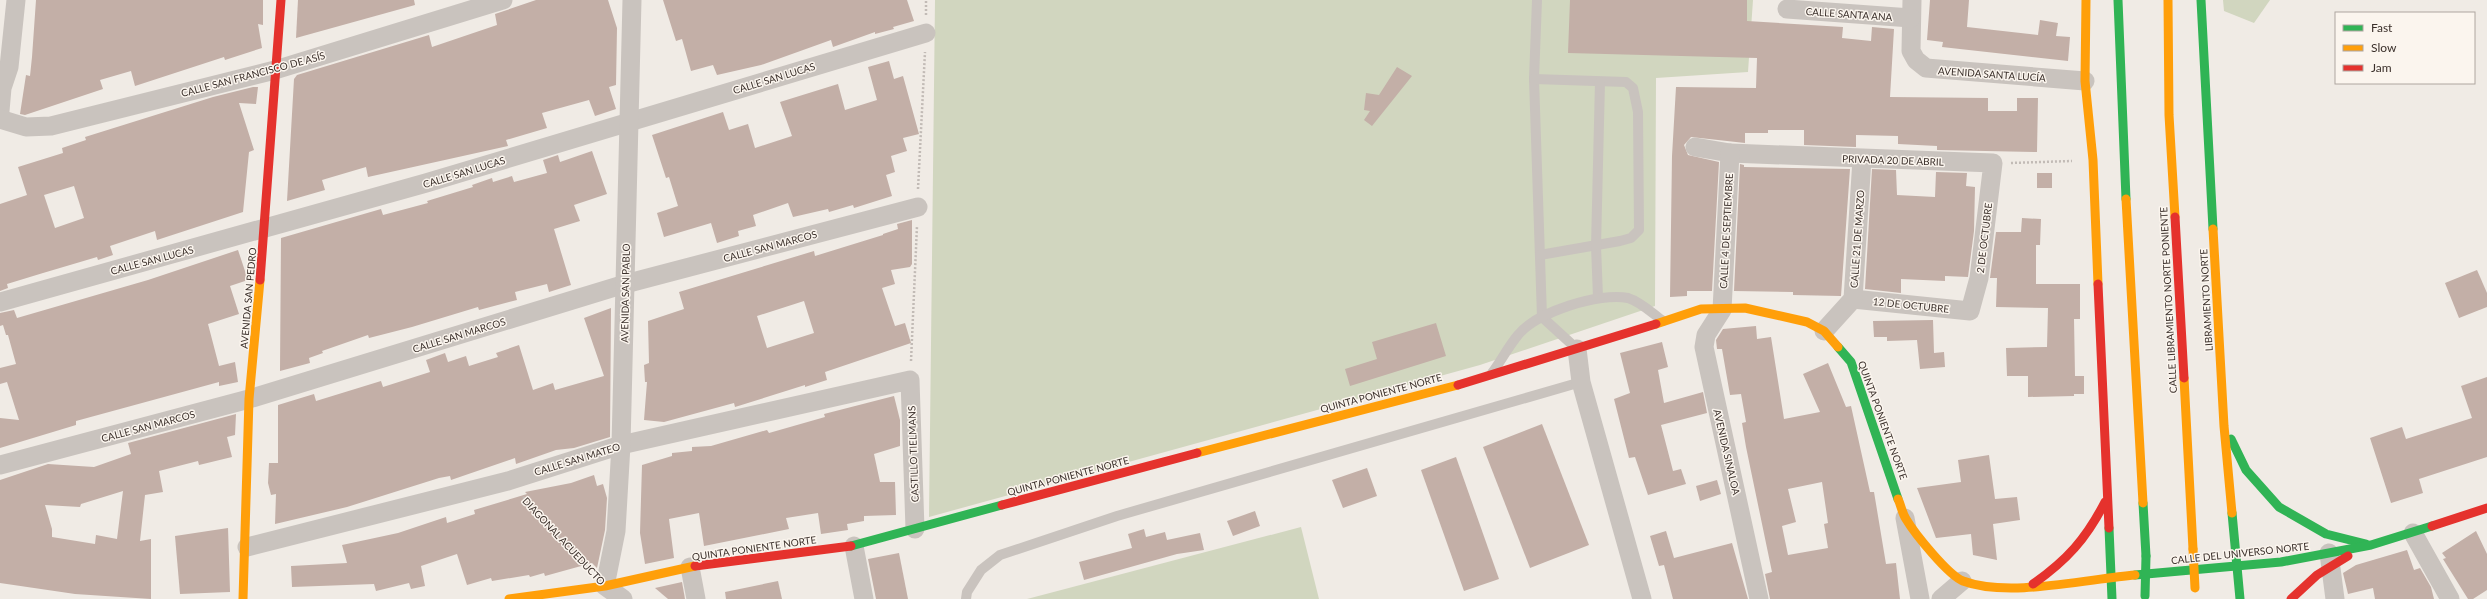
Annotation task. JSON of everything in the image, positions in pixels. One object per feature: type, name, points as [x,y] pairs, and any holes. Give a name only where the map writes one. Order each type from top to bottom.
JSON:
[{"type":"main road","name":"AVENIDA SAN PEDRO","points":[[243,599],[246,547],[249,399],[265,229],[275,70],[282,0]]},
{"type":"main road","points":[[2086,0],[2085,81],[2092,160],[2109,577],[2112,599]]},
{"type":"main road","points":[[2118,0],[2122,118],[2146,556],[2146,597]]},
{"type":"main road","name":"CALLE LIBRAMIENTO NORTE PONIENTE","points":[[2168,0],[2168,115],[2196,599]]},
{"type":"main road","name":"LIBRAMIENTO NORTE","points":[[2201,0],[2224,426],[2240,599]]},
{"type":"main road","name":"QUINTA PONIENTE NORTE","points":[[509,599],[550,596],[605,586],[690,567],[854,546],[1491,376],[1701,309],[1722,310],[1745,308],[1807,322],[1824,331],[1851,362],[1905,518],[1935,557],[1962,580],[1994,587],[2029,587],[2109,577]]},
{"type":"main road","points":[[2224,426],[2246,470],[2279,507],[2326,534],[2371,545]]},
{"type":"main road","points":[[2029,587],[2062,565],[2088,535],[2106,499]]},
{"type":"main road","name":"CALLE DEL UNIVERSO NORTE","points":[[2109,577],[2330,560],[2371,545],[2413,533],[2487,508]]},
{"type":"main road","points":[[2291,599],[2299,589],[2330,560]]},
{"type":"main road","points":[[2048,584],[2059,594]]},
{"type":"street","points":[[0,111],[1,87],[9,67],[16,0]]},
{"type":"street","name":"CALLE SAN FRANCISCO DE ASÍS","points":[[0,119],[26,127],[52,126],[275,70],[503,0]]},
{"type":"street","name":"AVENIDA SAN PABLO","points":[[605,586],[616,531],[621,445],[632,0]]},
{"type":"street","name":"CALLE SANTA ANA","points":[[1787,9],[1912,9]]},
{"type":"street","name":"AVENIDA SANTA LUCÍA","points":[[1912,9],[1911,51],[1916,60],[1926,68],[2085,81]]},
{"type":"street","name":"CALLE SAN LUCAS","points":[[0,302],[265,229],[628,123],[926,32]]},
{"type":"street","name":"PRIVADA 20 DE ABRIL","points":[[1695,147],[1730,153],[1993,163]]},
{"type":"street","name":"CALLE 4 DE SEPTIEMBRE","points":[[1722,310],[1730,153]]},
{"type":"street","name":"CALLE 21 DE MARZO","points":[[1824,331],[1853,299],[1862,159]]},
{"type":"street","name":"2 DE OCTUBRE","points":[[1970,311],[1979,278],[1993,163]]},
{"type":"street","name":"CALLE SAN MARCOS","points":[[0,465],[249,399],[625,284],[918,207]]},
{"type":"street","name":"12 DE OCTUBRE","points":[[1853,299],[1970,311]]},
{"type":"street","name":"AVENIDA SINALOA","points":[[1722,310],[1706,335],[1705,356],[1760,599]]},
{"type":"street","points":[[1577,349],[1581,382],[1642,599]]},
{"type":"street","name":"CALLE SAN MATEO","points":[[246,547],[508,481],[621,445],[910,380]]},
{"type":"street","name":"CASTILLO TIELMANS","points":[[910,380],[916,529]]},
{"type":"street","points":[[1905,518],[1920,599]]},
{"type":"street","points":[[2413,533],[2450,599]]},
{"type":"street","points":[[2326,534],[2336,599]]},
{"type":"street","points":[[854,546],[864,599]]},
{"type":"street","points":[[690,567],[696,599]]},
{"type":"street","points":[[1940,599],[1962,580]]},
{"type":"street","name":"DIAGONAL ACUEDUCTO","points":[[605,586],[622,599]]},
{"type":"lane","points":[[1537,0],[1534,79],[1542,317],[1577,349]]},
{"type":"lane","points":[[1534,79],[1626,82],[1633,88],[1638,112],[1639,230],[1631,238],[1596,246],[1540,255]]},
{"type":"lane","points":[[1598,297],[1596,246],[1600,82]]},
{"type":"lane","points":[[1491,376],[1519,334],[1542,317],[1598,297],[1629,299],[1640,304],[1663,322]]},
{"type":"lane","points":[[966,599],[967,592],[981,570],[1000,555],[1117,516],[1581,382]]},
{"type":"path","points":[[1993,163],[2092,160]]},
{"type":"path","name":"DIAGONAL ACUEDUCTO","points":[[508,481],[605,586]]},
{"type":"green space","points":[[935,0],[1753,0],[1748,72],[1656,78],[1655,306],[1480,365],[929,517]]},
{"type":"green space","points":[[2223,0],[2270,0],[2254,23],[2224,11]]},
{"type":"green space","points":[[1301,527],[1319,599],[1027,599]]},
{"type":"building","points":[[36,0],[263,0],[263,25],[258,24],[262,48],[225,60],[224,57],[135,86],[131,71],[100,80],[103,89],[25,115],[20,114],[26,75],[30,76]]},
{"type":"building","points":[[298,0],[414,0],[415,5],[296,38]]},
{"type":"building","points":[[536,0],[608,0],[617,28],[616,85],[609,87],[616,109],[595,116],[589,100],[542,113],[547,128],[506,140],[508,146],[368,177],[366,167],[322,180],[325,190],[287,201],[294,79],[297,75],[429,35],[432,47],[497,25],[495,14]]},
{"type":"building","points":[[663,0],[907,0],[914,21],[893,27],[894,29],[875,34],[875,32],[833,47],[831,40],[761,65],[717,75],[713,65],[691,71],[682,39],[676,41]]},
{"type":"building","points":[[1570,0],[1747,0],[1747,21],[1843,27],[1842,38],[1871,41],[1872,27],[1894,29],[1890,97],[1988,98],[1988,111],[2017,111],[2017,98],[2038,98],[2037,152],[1937,150],[1937,146],[1898,144],[1898,136],[1856,135],[1856,147],[1804,145],[1804,130],[1768,130],[1768,133],[1745,133],[1745,143],[1691,137],[1684,145],[1688,155],[1719,162],[1712,291],[1687,291],[1687,296],[1670,297],[1672,156],[1676,87],[1756,88],[1757,58],[1568,53]]},
{"type":"building","points":[[1930,0],[1969,0],[1967,27],[2038,35],[2040,20],[2058,23],[2056,36],[2070,37],[2068,61],[1942,47],[1943,42],[1927,40]]},
{"type":"building","points":[[889,61],[894,79],[903,76],[919,134],[903,138],[907,151],[891,156],[895,172],[886,175],[892,196],[854,208],[853,205],[829,212],[828,209],[793,217],[788,203],[753,215],[756,226],[738,231],[739,236],[717,243],[711,223],[664,237],[657,213],[678,206],[669,177],[666,178],[652,135],[723,112],[729,130],[748,124],[755,148],[792,136],[780,102],[838,84],[845,110],[877,100],[868,67]]},
{"type":"building","points":[[1397,67],[1412,76],[1372,126],[1364,120],[1370,111],[1364,110],[1366,93],[1379,95]]},
{"type":"building","points":[[258,87],[256,104],[239,103],[254,150],[249,152],[243,212],[157,240],[155,231],[110,246],[113,255],[98,260],[97,257],[7,284],[8,288],[0,291],[0,204],[27,195],[18,167],[63,153],[62,148],[86,140],[85,137],[213,97]],"holes":[[[74,186],[84,218],[55,228],[44,195]]]},
{"type":"building","points":[[592,151],[607,194],[574,205],[580,221],[554,229],[571,285],[549,292],[547,284],[515,292],[517,300],[479,310],[478,307],[369,338],[368,335],[322,351],[323,353],[309,358],[310,363],[280,371],[281,238],[381,209],[383,215],[428,203],[427,201],[473,187],[472,185],[492,178],[493,182],[512,176],[514,182],[547,173],[543,160],[558,155],[560,162]]},
{"type":"building","points":[[1740,164],[1744,165],[1744,167],[1850,169],[1841,296],[1793,295],[1793,292],[1734,291]]},
{"type":"building","points":[[1872,169],[1896,170],[1897,195],[1935,197],[1936,172],[1967,173],[1966,186],[1975,187],[1974,231],[1968,277],[1945,276],[1945,281],[1901,279],[1901,293],[1865,289]]},
{"type":"building","points":[[2037,173],[2052,173],[2052,188],[2037,188]]},
{"type":"building","points":[[2022,218],[2041,219],[2040,245],[2036,245],[2036,284],[2080,284],[2080,319],[2074,319],[2075,376],[2084,376],[2084,394],[2074,394],[2074,396],[2028,397],[2028,376],[2007,376],[2006,348],[2047,347],[2048,308],[1996,307],[1997,278],[1990,278],[1996,232],[2021,232]]},
{"type":"building","points":[[912,220],[912,264],[910,267],[891,270],[895,284],[882,288],[895,326],[905,323],[911,343],[825,372],[827,380],[805,387],[805,385],[735,407],[734,403],[664,422],[644,420],[647,382],[645,382],[644,365],[649,363],[648,321],[684,309],[679,292],[814,251],[815,256],[883,235],[898,229],[897,224]],"holes":[[[804,301],[814,333],[767,348],[757,316]]]},
{"type":"building","points":[[238,250],[248,280],[230,286],[239,314],[208,324],[219,366],[235,362],[238,382],[219,386],[219,382],[76,421],[76,425],[0,448],[0,418],[19,420],[7,382],[0,384],[0,368],[16,364],[8,335],[6,335],[3,325],[0,326],[0,313],[14,310],[17,318],[148,280]]},
{"type":"building","points":[[2477,270],[2487,293],[2487,307],[2459,318],[2445,283]]},
{"type":"building","points":[[611,308],[610,437],[574,448],[556,450],[516,464],[515,458],[451,480],[450,476],[439,478],[347,507],[275,524],[276,494],[271,495],[268,483],[269,463],[278,463],[278,405],[314,394],[316,401],[381,381],[383,387],[430,372],[426,360],[445,353],[448,362],[466,356],[469,366],[498,357],[496,353],[519,345],[533,390],[553,383],[555,390],[604,376],[584,318]]},
{"type":"building","points":[[1933,320],[1934,353],[1944,352],[1945,367],[1920,369],[1917,340],[1887,341],[1887,337],[1874,337],[1873,321]]},
{"type":"building","points":[[1436,323],[1446,356],[1350,386],[1345,369],[1377,359],[1372,342]]},
{"type":"building","points":[[1756,326],[1757,339],[1771,337],[1784,419],[1820,412],[1803,374],[1828,363],[1846,407],[1851,406],[1870,492],[1874,492],[1886,564],[1896,563],[1900,599],[1770,599],[1765,574],[1772,572],[1746,447],[1742,423],[1746,422],[1741,394],[1730,395],[1722,349],[1717,349],[1716,340],[1723,329]],"holes":[[[1822,482],[1828,523],[1824,524],[1828,548],[1788,555],[1782,526],[1796,522],[1788,489]]]},
{"type":"building","points":[[1662,342],[1668,367],[1658,370],[1664,403],[1703,392],[1707,413],[1661,425],[1673,471],[1681,469],[1686,484],[1648,495],[1635,457],[1629,458],[1614,399],[1630,393],[1620,353]]},
{"type":"building","points":[[2487,377],[2487,457],[2419,479],[2423,493],[2391,503],[2370,438],[2402,427],[2406,439],[2472,418],[2461,386]]},
{"type":"building","points":[[894,396],[900,420],[900,446],[874,454],[880,482],[895,482],[896,515],[864,516],[864,521],[847,524],[848,530],[821,534],[818,513],[786,518],[789,529],[704,546],[699,513],[669,519],[674,558],[645,564],[640,533],[642,465],[672,456],[672,453],[692,451],[692,447],[711,446],[767,430],[769,433],[825,417],[824,414]]},
{"type":"building","points":[[236,414],[235,435],[227,437],[232,457],[199,465],[198,461],[159,471],[163,492],[145,495],[140,541],[151,539],[151,599],[75,594],[0,583],[0,480],[48,464],[94,467],[131,454],[128,443]],"holes":[[[123,491],[117,539],[96,535],[95,544],[52,537],[52,529],[45,505],[80,507],[81,504]]]},
{"type":"building","points":[[1542,424],[1589,545],[1530,568],[1483,447]]},
{"type":"building","points":[[1989,455],[1995,499],[2017,497],[2020,520],[1993,524],[1997,560],[1973,555],[1971,534],[1936,538],[1917,488],[1961,482],[1958,460]]},
{"type":"building","points":[[1456,457],[1499,579],[1464,591],[1421,470]]},
{"type":"building","points":[[1367,468],[1377,496],[1343,508],[1332,480]]},
{"type":"building","points":[[594,475],[597,486],[603,484],[607,498],[605,530],[597,568],[592,563],[545,576],[544,573],[530,577],[529,575],[492,581],[491,578],[467,585],[457,554],[421,566],[425,586],[411,589],[409,583],[376,591],[374,584],[292,587],[291,566],[347,563],[342,545],[398,533],[446,517],[447,523],[475,514],[474,510],[527,494],[525,492],[571,483]]},
{"type":"building","points":[[1717,480],[1721,494],[1700,501],[1696,486]]},
{"type":"building","points":[[1255,511],[1260,526],[1233,536],[1227,521]]},
{"type":"building","points":[[228,528],[230,592],[180,594],[175,536]]},
{"type":"building","points":[[1144,529],[1146,537],[1165,532],[1167,540],[1200,533],[1204,550],[1177,554],[1084,580],[1079,562],[1132,548],[1128,534]]},
{"type":"building","points":[[1666,531],[1674,558],[1732,543],[1748,599],[1673,599],[1664,565],[1659,566],[1650,536]]},
{"type":"building","points":[[2476,531],[2487,554],[2487,590],[2473,599],[2468,599],[2443,559],[2446,558],[2442,553]]},
{"type":"building","points":[[2407,550],[2414,570],[2420,568],[2431,587],[2434,599],[2375,599],[2373,588],[2348,594],[2343,573],[2356,565]]},
{"type":"building","points":[[899,553],[908,599],[876,599],[868,559]]},
{"type":"building","points":[[778,581],[782,599],[726,599],[725,592]]},
{"type":"building","points":[[682,582],[685,599],[668,599],[655,588]]},
{"type":"traffic: fast","points":[[2118,0],[2126,199]]},
{"type":"traffic: fast","points":[[2201,0],[2213,229]]},
{"type":"traffic: fast","points":[[1838,347],[1851,362],[1898,499]]},
{"type":"traffic: fast","points":[[2231,439],[2246,470],[2279,507],[2326,534],[2366,544]]},
{"type":"traffic: fast","points":[[2143,503],[2146,556]]},
{"type":"traffic: fast","points":[[851,546],[1002,505]]},
{"type":"traffic: fast","points":[[2232,513],[2240,599]]},
{"type":"traffic: fast","points":[[2135,575],[2281,562],[2371,545],[2432,526]]},
{"type":"traffic: fast","points":[[2109,528],[2112,599]]},
{"type":"traffic: fast","points":[[2145,596],[2146,556]]},
{"type":"traffic: slow","points":[[2086,0],[2085,81],[2093,160],[2098,284]]},
{"type":"traffic: slow","points":[[2168,0],[2169,115],[2175,217]]},
{"type":"traffic: slow","points":[[2126,199],[2143,503]]},
{"type":"traffic: slow","points":[[2213,229],[2224,426],[2232,513]]},
{"type":"traffic: slow","points":[[243,599],[249,399],[260,280]]},
{"type":"traffic: slow","points":[[1656,324],[1701,309],[1745,308],[1807,322],[1824,331],[1838,347]]},
{"type":"traffic: slow","points":[[2184,378],[2193,549]]},
{"type":"traffic: slow","points":[[1197,453],[1458,385]]},
{"type":"traffic: slow","points":[[1898,499],[1910,526],[1924,544],[1949,571],[1963,581],[1981,586],[2025,588],[2135,575]]},
{"type":"traffic: slow","points":[[2193,549],[2195,588]]},
{"type":"traffic: slow","points":[[509,599],[605,586],[695,566]]},
{"type":"traffic: jam","points":[[260,280],[281,0]]},
{"type":"traffic: jam","points":[[2175,217],[2184,378]]},
{"type":"traffic: jam","points":[[2098,284],[2109,528]]},
{"type":"traffic: jam","points":[[1458,385],[1656,324]]},
{"type":"traffic: jam","points":[[1002,505],[1197,453]]},
{"type":"traffic: jam","points":[[2033,584],[2056,566],[2075,548],[2091,527],[2105,502]]},
{"type":"traffic: jam","points":[[2432,526],[2487,508]]},
{"type":"traffic: jam","points":[[695,566],[851,546]]},
{"type":"traffic: jam","points":[[2291,599],[2317,575],[2348,556]]}]
